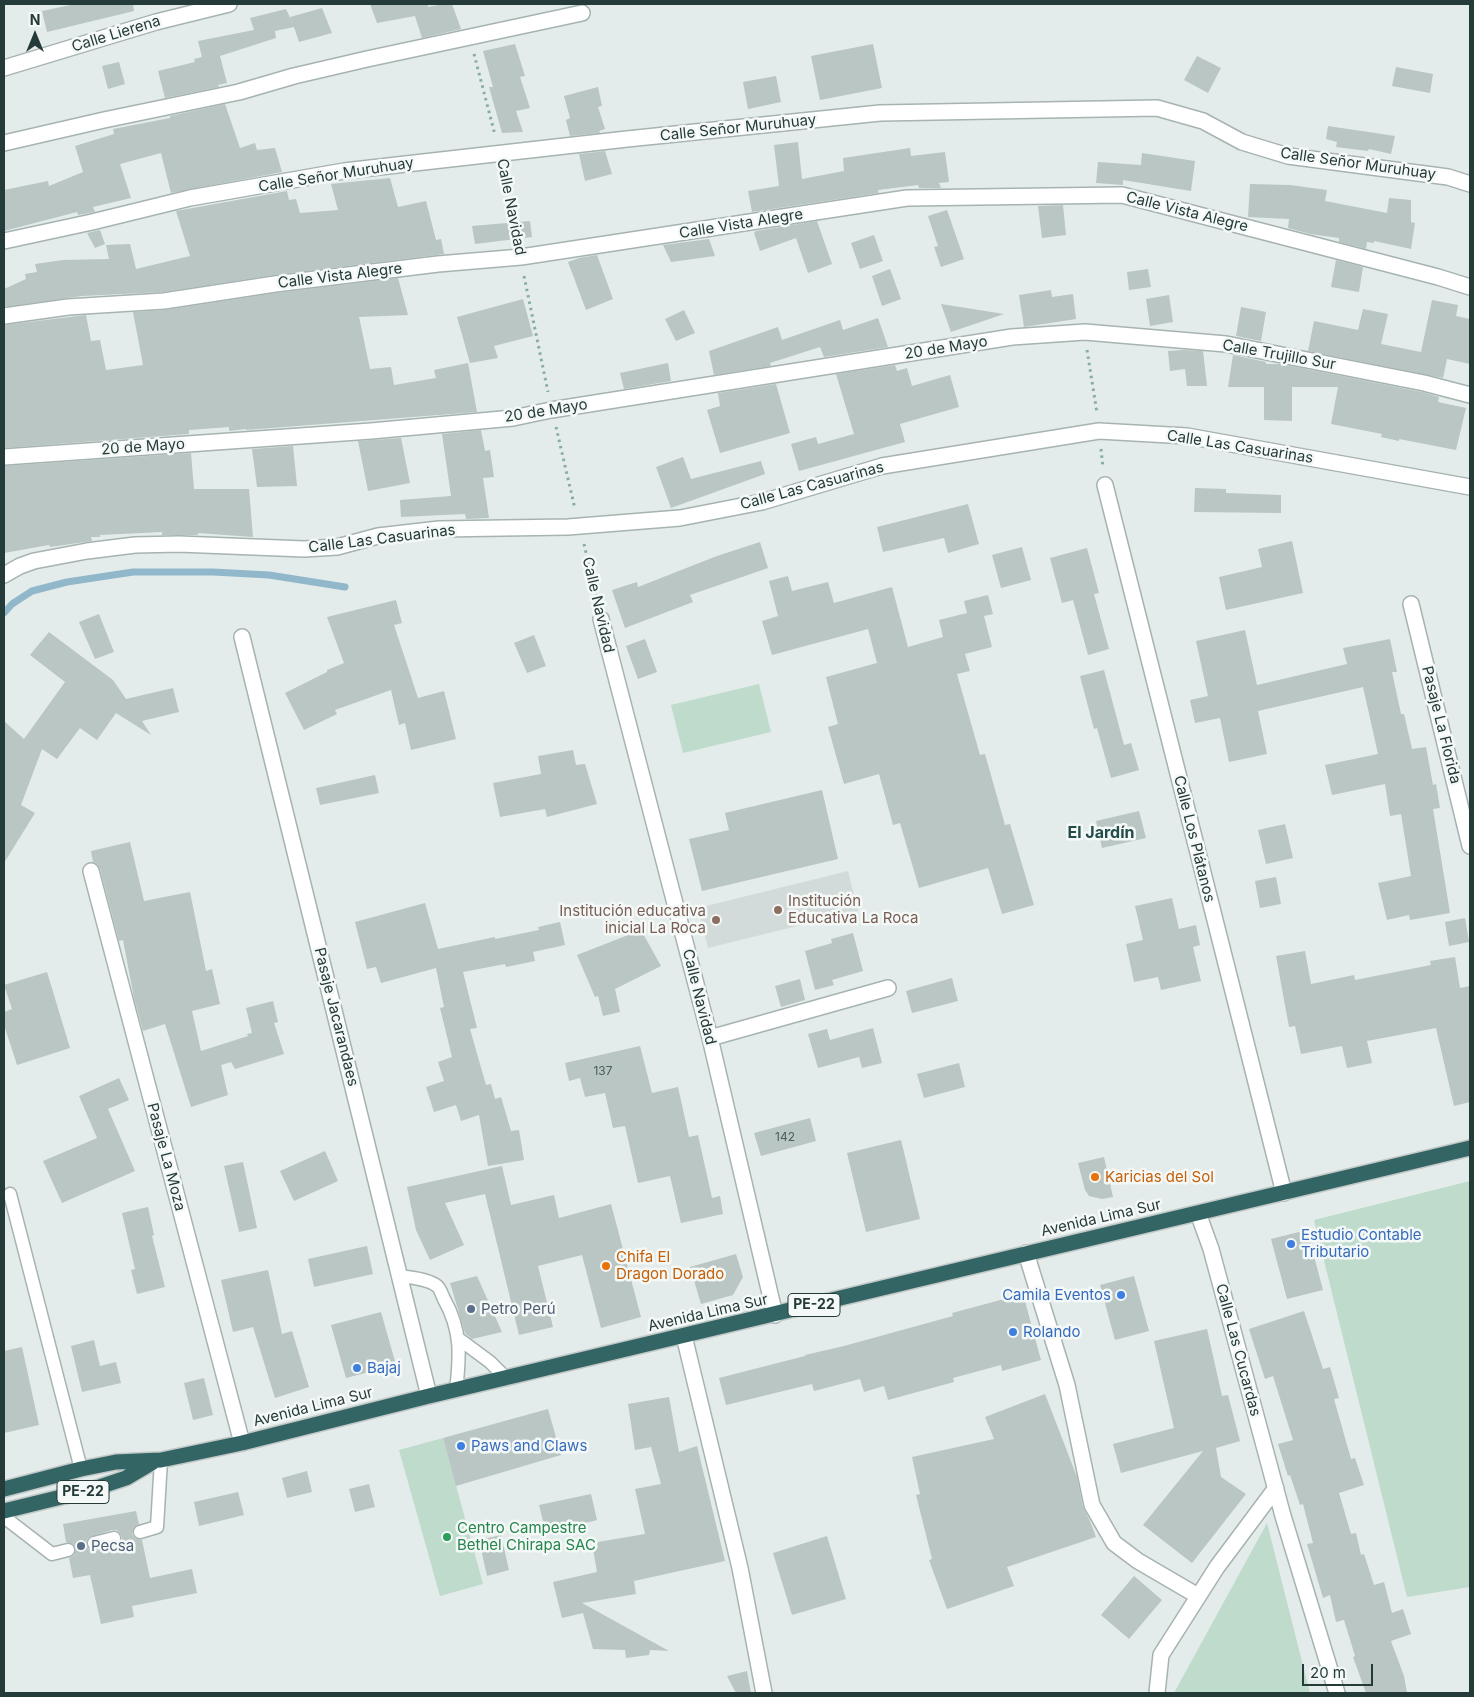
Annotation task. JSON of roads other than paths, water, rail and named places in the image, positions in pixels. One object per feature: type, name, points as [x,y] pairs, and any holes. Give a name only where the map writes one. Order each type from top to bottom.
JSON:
[{"type":"highway","name":"Avenida Lima Sur","points":[[4,1489],[116,1462],[159,1460],[242,1442],[1470,1148]]},
{"type":"highway","name":"Avenida Lima Sur","points":[[4,1510],[90,1490],[126,1478],[159,1460]]},
{"type":"street","name":"Calle Lierena","points":[[4,68],[156,22],[229,4]]},
{"type":"street","points":[[4,143],[239,92],[294,76],[469,36],[582,13]]},
{"type":"street","name":"Calle Señor Muruhuay","points":[[4,241],[190,198],[344,171],[880,114],[1158,108],[1203,121],[1242,142],[1288,156],[1448,177],[1470,184]]},
{"type":"street","name":"Calle Vista Alegre","points":[[4,316],[68,307],[164,301],[275,284],[438,264],[521,257],[907,198],[1122,195],[1470,287]]},
{"type":"street","name":"Calle Trujillo Sur","points":[[1085,332],[1226,344],[1424,383],[1470,395]]},
{"type":"street","name":"20 de Mayo","points":[[4,457],[390,429],[513,418],[551,410],[1012,337],[1085,332]]},
{"type":"street","name":"Calle Las Casuarinas","points":[[4,575],[34,560],[135,545],[196,544],[304,549],[338,547],[378,536],[439,529],[581,531],[680,518],[762,502],[882,466],[1099,431],[1187,436],[1470,487]]},
{"type":"street","name":"Calle Los Plátanos","points":[[1105,485],[1284,1193]]},
{"type":"street","name":"Pasaje La Florida","points":[[1411,604],[1470,846]]},
{"type":"street","name":"Calle Navidad","points":[[601,619],[710,1038],[775,1315]]},
{"type":"street","name":"Pasaje Jacarandaes","points":[[242,637],[429,1396]]},
{"type":"street","name":"Pasaje La Moza","points":[[91,871],[242,1442]]},
{"type":"street","points":[[710,1038],[888,988]]},
{"type":"street","name":"Calle Las Cucardas","points":[[1198,1213],[1211,1250],[1282,1516],[1337,1693]]},
{"type":"street","points":[[1026,1253],[1067,1385],[1092,1505],[1114,1543],[1138,1561],[1198,1596]]},
{"type":"street","points":[[684,1336],[740,1568],[764,1693]]},
{"type":"street","points":[[1157,1693],[1161,1655],[1217,1567],[1276,1488]]},
{"type":"lane","points":[[10,1194],[81,1469]]},
{"type":"lane","points":[[399,1276],[422,1280],[437,1286],[449,1307],[459,1339],[460,1360],[456,1390]]},
{"type":"lane","points":[[459,1339],[490,1362],[507,1379]]},
{"type":"lane","points":[[140,1532],[157,1527],[159,1460]]},
{"type":"lane","points":[[4,1517],[52,1554],[68,1550]]},
{"type":"lane","points":[[94,1543],[114,1538]]},
{"type":"waterway","points":[[4,613],[12,604],[32,591],[67,582],[133,572],[213,572],[269,575],[345,587]]},
{"type":"place","name":"Institución Educativa La Roca","points":[[778,910]]},
{"type":"place","name":"Institución educativa inicial La Roca","points":[[716,920]]},
{"type":"place","name":"Karicias del Sol","points":[[1095,1177]]},
{"type":"place","name":"Estudio Contable Tributario","points":[[1291,1244]]},
{"type":"place","name":"Chifa El Dragon Dorado","points":[[606,1266]]},
{"type":"place","name":"Camila Eventos","points":[[1121,1295]]},
{"type":"place","name":"Petro Perú","points":[[471,1309]]},
{"type":"place","name":"Rolando","points":[[1013,1332]]},
{"type":"place","name":"Bajaj","points":[[357,1368]]},
{"type":"place","name":"Paws and Claws","points":[[461,1446]]},
{"type":"place","name":"Centro Campestre Bethel Chirapa SAC","points":[[447,1537]]},
{"type":"place","name":"Pecsa","points":[[81,1546]]},
{"type":"district","name":"El Jardín","points":[[1101,833]]}]
